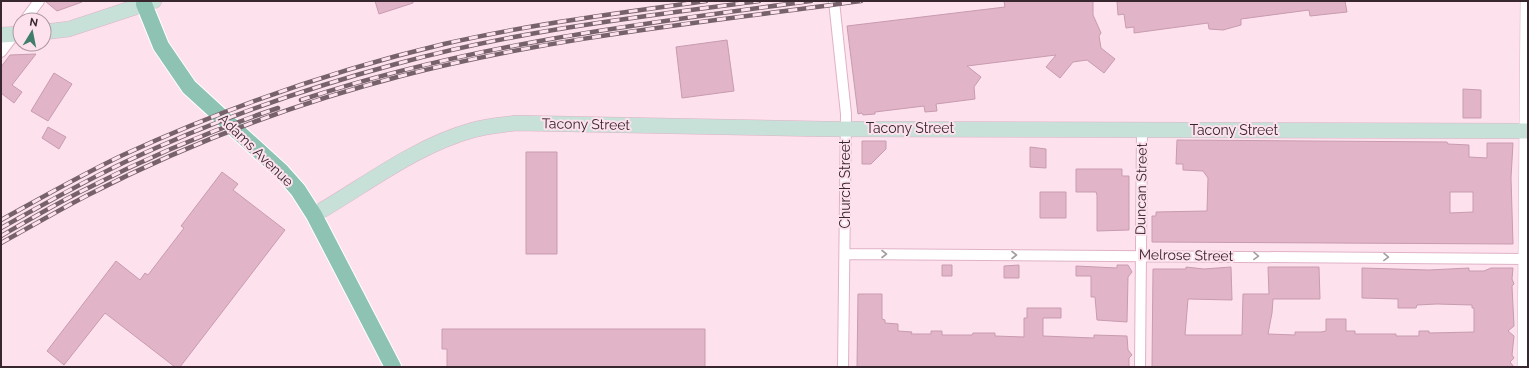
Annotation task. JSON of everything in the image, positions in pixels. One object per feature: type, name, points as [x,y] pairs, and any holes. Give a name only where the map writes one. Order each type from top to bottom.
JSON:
[{"type":"main road","points":[[52,31],[70,29],[102,20],[149,3]]},
{"type":"main road","name":"Adams Avenue","points":[[149,3],[161,46],[190,87],[282,172],[298,190],[314,214],[393,367]]},
{"type":"main road","name":"Tacony Street","points":[[314,214],[416,154],[462,133],[495,126],[536,123],[824,129],[1527,130]]},
{"type":"street","points":[[31,12],[39,1]]},
{"type":"street","name":"Church Street","points":[[834,1],[846,114],[843,367]]},
{"type":"street","points":[[1524,367],[1528,5]]},
{"type":"street","points":[[1,52],[12,36]]},
{"type":"street","name":"Duncan Street","points":[[1140,367],[1142,130]]},
{"type":"street","name":"Melrose Street","points":[[845,254],[1526,259]]},
{"type":"building","points":[[45,1],[82,1],[82,2],[57,11]]},
{"type":"building","points":[[375,1],[413,1],[413,3],[379,14]]},
{"type":"building","points":[[1004,1],[1093,1],[1093,15],[1101,33],[1099,36],[1101,48],[1115,59],[1104,73],[1087,60],[1073,62],[1060,78],[1046,67],[1056,55],[967,66],[981,77],[974,87],[975,99],[936,104],[937,111],[925,112],[924,106],[875,112],[875,114],[858,114],[847,26],[1005,7]]},
{"type":"building","points":[[1117,1],[1345,1],[1347,12],[1310,16],[1309,10],[1241,19],[1241,25],[1223,30],[1209,29],[1208,23],[1134,33],[1134,27],[1126,28],[1124,14],[1118,15]]},
{"type":"building","points":[[727,40],[734,91],[682,98],[676,47]]},
{"type":"building","points":[[36,54],[12,85],[22,92],[14,103],[1,93],[1,67],[10,55]]},
{"type":"building","points":[[54,73],[72,84],[48,121],[31,111]]},
{"type":"building","points":[[1463,89],[1481,90],[1481,118],[1463,118]]},
{"type":"building","points":[[48,127],[66,137],[59,149],[42,138]]},
{"type":"building","points":[[1177,140],[1447,142],[1448,144],[1469,145],[1469,157],[1487,158],[1487,143],[1513,143],[1511,178],[1513,244],[1152,242],[1152,216],[1156,216],[1156,212],[1207,211],[1208,178],[1203,171],[1183,170],[1183,164],[1176,164]],"holes":[[[1450,192],[1473,192],[1473,212],[1450,213]]]},
{"type":"building","points":[[862,141],[886,141],[886,149],[871,164],[862,164]]},
{"type":"building","points":[[1030,147],[1046,149],[1046,168],[1030,167]]},
{"type":"building","points":[[526,152],[557,152],[557,254],[526,254]]},
{"type":"building","points":[[1076,169],[1122,169],[1122,176],[1129,176],[1129,230],[1097,231],[1096,192],[1076,192]]},
{"type":"building","points":[[222,172],[238,184],[233,190],[285,230],[180,367],[175,367],[105,313],[64,365],[47,351],[116,261],[140,280],[145,273],[148,275],[184,228],[181,226]]},
{"type":"building","points":[[1040,192],[1066,192],[1066,218],[1040,218]]},
{"type":"building","points":[[942,265],[952,265],[952,276],[942,276]]},
{"type":"building","points":[[1019,265],[1019,278],[1004,278],[1004,266]]},
{"type":"building","points":[[1117,265],[1128,265],[1132,272],[1128,277],[1127,322],[1097,320],[1095,297],[1091,297],[1091,276],[1076,276],[1076,266],[1117,268]]},
{"type":"building","points":[[1186,267],[1204,269],[1231,267],[1232,300],[1188,299],[1185,335],[1242,335],[1243,294],[1269,294],[1268,267],[1319,267],[1320,299],[1273,299],[1268,334],[1295,335],[1295,332],[1321,332],[1326,331],[1326,319],[1346,319],[1346,331],[1355,331],[1355,334],[1396,334],[1396,336],[1419,336],[1419,331],[1429,331],[1429,333],[1474,332],[1474,308],[1472,308],[1472,305],[1437,304],[1417,305],[1416,308],[1398,308],[1398,299],[1362,298],[1362,268],[1429,270],[1469,268],[1469,271],[1484,271],[1491,268],[1513,268],[1512,279],[1514,284],[1512,286],[1514,326],[1508,331],[1514,336],[1512,355],[1514,358],[1510,362],[1514,367],[1152,367],[1153,269],[1186,269]]},
{"type":"building","points":[[858,294],[882,294],[882,319],[885,320],[885,323],[898,324],[898,331],[912,332],[911,334],[931,334],[931,331],[942,331],[942,335],[995,333],[995,336],[1024,337],[1024,318],[1027,318],[1027,308],[1061,308],[1061,318],[1043,318],[1043,336],[1094,338],[1094,335],[1127,336],[1128,350],[1132,355],[1129,358],[1129,367],[857,367]]},
{"type":"building","points":[[442,329],[705,329],[705,367],[447,367],[447,349],[442,349]]},
{"type":"railway","points":[[1,220],[123,155],[201,121],[321,78],[403,54],[477,37],[575,20],[706,1]]},
{"type":"railway","points":[[1,228],[47,202],[125,162],[158,147],[258,107],[327,84],[441,52],[486,42],[622,19],[759,1]]},
{"type":"railway","points":[[301,100],[363,81],[426,65],[553,38],[682,18],[811,1]]},
{"type":"railway","points":[[1,243],[125,176],[202,142],[320,99],[361,87],[458,62],[572,41],[861,1]]},
{"type":"railway","points":[[1,236],[64,200],[109,177],[229,125],[278,108]]}]
